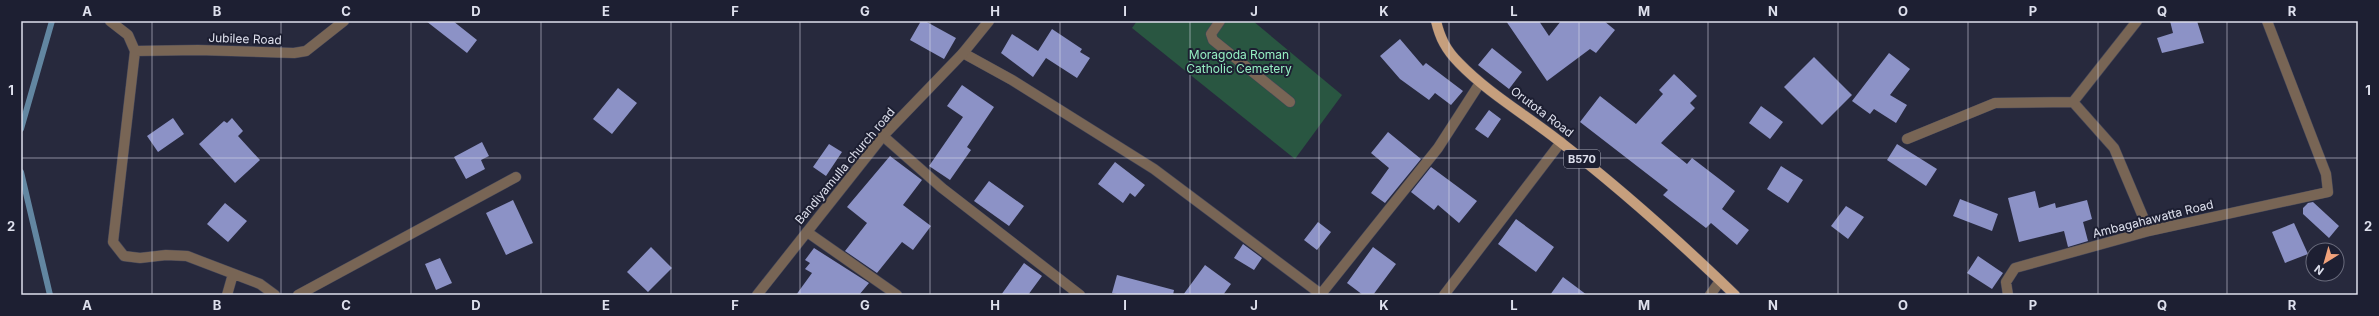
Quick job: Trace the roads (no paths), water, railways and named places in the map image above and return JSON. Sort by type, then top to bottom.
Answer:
[{"type":"main road","name":"Orutota Road","points":[[1436,21],[1441,41],[1458,62],[1480,83],[1561,142],[1683,245],[1735,295]]},
{"type":"street","points":[[110,21],[128,35],[135,51],[113,242],[124,256],[187,256],[260,284],[275,295]]},
{"type":"street","name":"Jubilee Road","points":[[135,51],[198,50],[294,54],[306,51],[344,21]]},
{"type":"street","name":"Bandiyamulla church road","points":[[757,295],[883,136],[963,53],[989,21]]},
{"type":"street","points":[[1220,21],[1211,34],[1213,40],[1290,102]]},
{"type":"street","points":[[2073,102],[2137,21]]},
{"type":"street","name":"Ambagahawatta Road","points":[[2008,295],[2006,282],[2014,268],[2149,231],[2328,192],[2326,174],[2268,21]]},
{"type":"street","points":[[963,53],[1012,80],[1154,169],[1322,295],[1438,148],[1480,83]]},
{"type":"street","points":[[1907,139],[1995,103],[2073,102],[2114,148],[2149,231]]},
{"type":"street","points":[[883,136],[942,188],[1080,295]]},
{"type":"street","points":[[1444,295],[1561,142]]},
{"type":"street","points":[[298,295],[516,178]]},
{"type":"street","points":[[807,232],[897,295]]},
{"type":"street","points":[[227,295],[233,274]]},
{"type":"street","points":[[1710,295],[1720,281]]},
{"type":"waterway","points":[[21,129],[52,21]]},
{"type":"waterway","points":[[21,172],[50,295]]},
{"type":"park label","name":"Moragoda Roman Catholic Cemetery","points":[[1239,62]]}]
